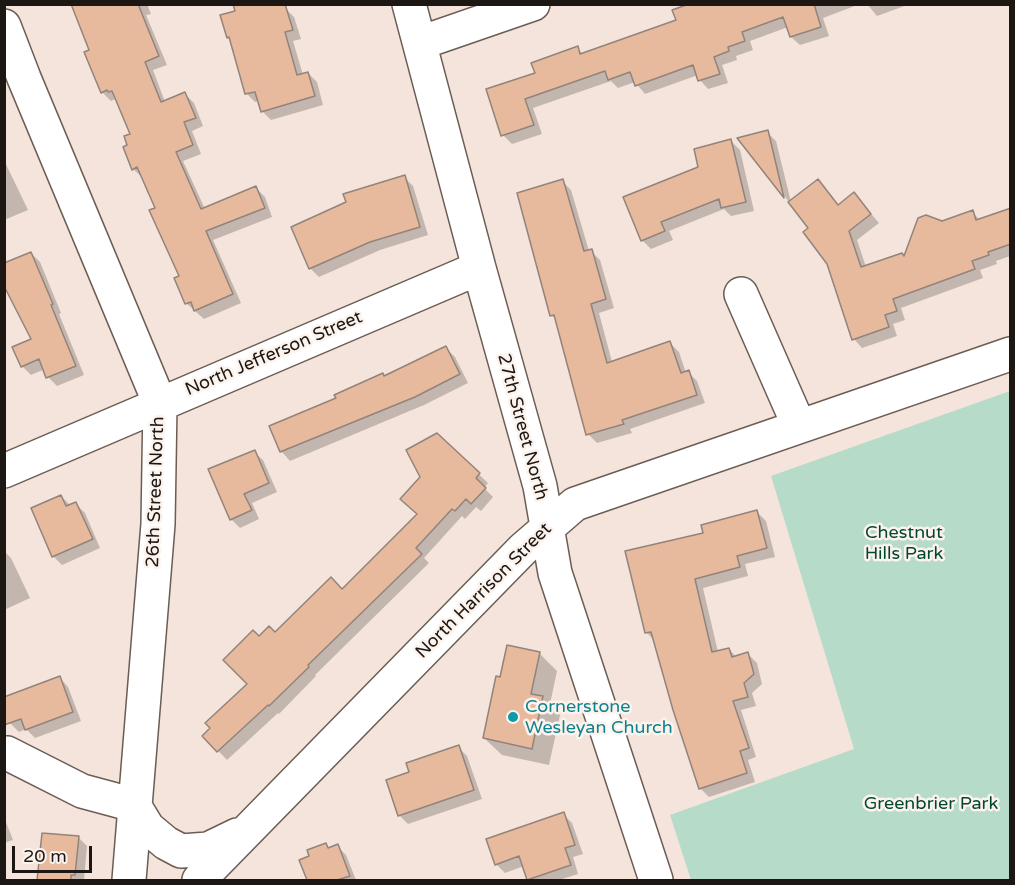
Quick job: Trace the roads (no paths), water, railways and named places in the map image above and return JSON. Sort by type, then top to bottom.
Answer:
[{"type":"street","name":"27th Street North","points":[[409,4],[540,486],[555,573],[656,880]]},
{"type":"street","points":[[420,43],[533,4]]},
{"type":"street","name":"26th Street North","points":[[4,26],[14,82],[160,404],[158,524],[129,880]]},
{"type":"street","name":"North Jefferson Street","points":[[4,471],[479,268]]},
{"type":"street","points":[[741,294],[799,426]]},
{"type":"street","name":"North Harrison Street","points":[[199,880],[523,549],[575,504],[1011,354]]},
{"type":"street","points":[[7,753],[82,791],[134,805],[148,828],[166,843],[181,851],[208,849],[250,829]]},
{"type":"place","name":"Cornerstone Wesleyan Church","points":[[513,717]]},
{"type":"park label","name":"Chestnut Hills Park","points":[[904,543]]},
{"type":"park label","name":"Greenbrier Park","points":[[931,804]]}]
